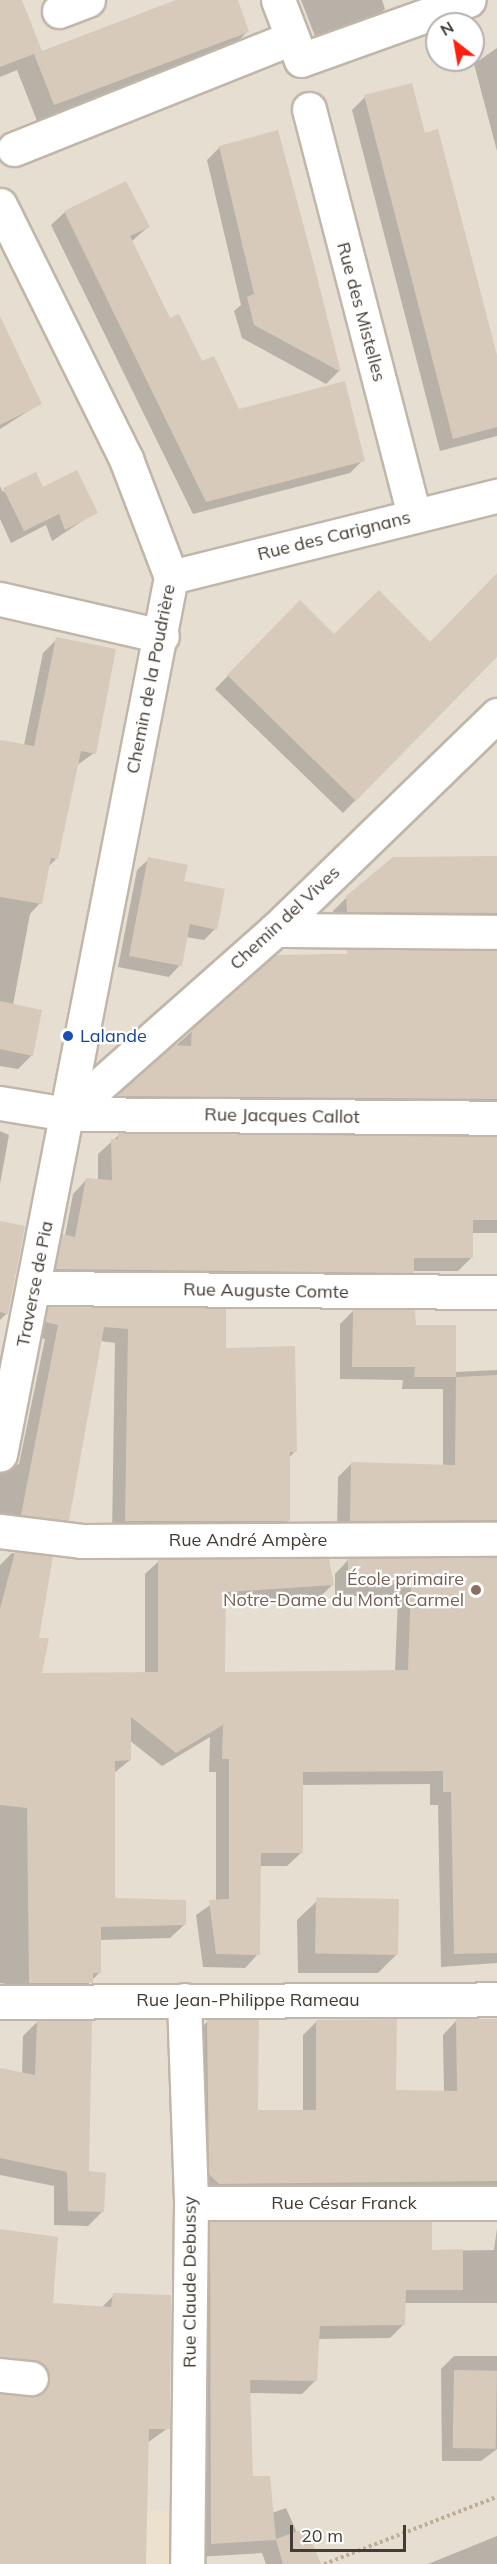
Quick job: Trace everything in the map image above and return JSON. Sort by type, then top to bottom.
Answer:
[{"type":"street","points":[[278,0],[301,60],[469,0]]},
{"type":"street","points":[[14,149],[292,38]]},
{"type":"street","name":"Rue des Mistelles","points":[[309,109],[414,515]]},
{"type":"street","name":"Chemin de la Poudrière","points":[[0,205],[126,459],[171,577],[162,636],[68,1114]]},
{"type":"street","name":"Rue des Carignans","points":[[171,577],[497,496]]},
{"type":"street","points":[[0,599],[162,636]]},
{"type":"street","name":"Chemin del Vives","points":[[68,1114],[275,930],[493,723]]},
{"type":"street","points":[[275,930],[497,932]]},
{"type":"street","name":"Rue Jacques Callot","points":[[0,1103],[68,1114],[497,1118]]},
{"type":"street","name":"Traverse de Pia","points":[[0,1454],[68,1114]]},
{"type":"street","name":"Rue Auguste Comte","points":[[35,1288],[497,1292]]},
{"type":"street","name":"Rue André Ampère","points":[[0,1531],[81,1541],[497,1539]]},
{"type":"street","name":"Rue Jean-Philippe Rameau","points":[[0,2002],[497,1999]]},
{"type":"street","name":"Rue Claude Debussy","points":[[184,2000],[191,2203],[187,2564]]},
{"type":"street","name":"Rue César Franck","points":[[191,2203],[497,2203]]},
{"type":"path","points":[[324,2564],[497,2497]]},
{"type":"shaded area","points":[[0,0],[497,0],[497,2564],[0,2564]]},
{"type":"shaded area","points":[[83,2509],[175,2511],[174,2564],[21,2564]]},
{"type":"building","points":[[0,0],[22,0],[42,51],[176,0],[238,0],[249,32],[54,105],[34,54],[0,67]]},
{"type":"building","points":[[412,83],[425,133],[438,129],[497,355],[497,427],[453,439],[364,95]]},
{"type":"building","points":[[278,130],[341,372],[254,325],[247,297],[254,294],[219,146]]},
{"type":"building","points":[[126,181],[150,227],[130,236],[170,318],[179,314],[202,361],[214,356],[239,409],[345,381],[365,461],[206,502],[64,211]]},
{"type":"building","points":[[0,316],[42,404],[0,425]]},
{"type":"building","points":[[77,470],[98,513],[65,530],[59,514],[24,531],[3,488],[36,472],[43,487]]},
{"type":"building","points":[[497,573],[497,657],[356,801],[227,675],[300,600],[334,634],[379,590],[430,642]]},
{"type":"building","points":[[56,637],[116,649],[96,754],[81,751],[58,859],[51,858],[42,904],[0,897],[0,740],[34,746]]},
{"type":"building","points":[[497,856],[497,913],[347,912],[346,896],[393,857]]},
{"type":"building","points":[[148,857],[188,865],[184,881],[225,889],[217,930],[190,924],[182,966],[129,956]]},
{"type":"building","points":[[347,949],[497,951],[497,1099],[117,1096],[173,1045],[191,1046],[192,1028],[275,955],[347,954]]},
{"type":"building","points":[[0,1001],[42,1010],[33,1056],[0,1049]]},
{"type":"building","points":[[118,1133],[497,1137],[497,1220],[473,1220],[473,1258],[414,1258],[414,1273],[55,1269],[62,1234],[75,1237],[86,1178],[112,1180],[111,1139],[118,1139]]},
{"type":"building","points":[[0,1221],[25,1226],[8,1314],[0,1312]]},
{"type":"building","points":[[48,1307],[226,1308],[226,1348],[295,1346],[297,1452],[290,1452],[290,1521],[125,1521],[128,1329],[104,1327],[69,1521],[21,1515],[58,1325],[45,1322]]},
{"type":"building","points":[[353,1310],[415,1310],[416,1325],[456,1325],[456,1377],[414,1377],[415,1367],[352,1367]]},
{"type":"building","points":[[497,1375],[497,1520],[350,1521],[351,1462],[455,1465],[456,1377]]},
{"type":"building","points":[[15,1552],[53,1556],[39,1638],[49,1638],[42,1673],[158,1672],[158,1559],[329,1559],[334,1585],[226,1592],[225,1672],[408,1670],[411,1585],[348,1582],[348,1558],[497,1558],[497,1953],[454,1954],[451,1792],[443,1792],[443,1771],[303,1772],[303,1853],[261,1853],[260,1955],[216,1954],[209,1900],[229,1899],[229,1759],[222,1759],[223,1725],[176,1753],[131,1717],[131,1760],[115,1761],[115,1898],[186,1900],[186,1925],[101,1927],[101,1973],[93,1973],[93,1983],[29,1983],[27,1808],[0,1805],[0,1609]]},
{"type":"building","points":[[316,1898],[399,1899],[398,1955],[315,1954]]},
{"type":"building","points":[[207,2019],[259,2019],[258,2110],[316,2110],[316,2020],[397,2019],[396,2090],[457,2091],[456,2019],[497,2019],[497,2181],[219,2184],[209,2174]]},
{"type":"building","points":[[92,2020],[89,2171],[106,2173],[104,2212],[68,2211],[67,2172],[0,2158],[0,2068],[35,2075],[37,2021]]},
{"type":"building","points":[[210,2222],[432,2222],[432,2250],[463,2249],[463,2290],[406,2290],[405,2325],[320,2326],[317,2381],[250,2380],[253,2476],[270,2476],[276,2539],[306,2528],[321,2564],[283,2564],[276,2540],[211,2544]]},
{"type":"building","points":[[0,2229],[58,2237],[53,2303],[111,2307],[113,2293],[171,2295],[170,2429],[149,2429],[146,2564],[0,2564],[0,2394],[38,2395],[50,2379],[41,2362],[0,2357]]},
{"type":"building","points":[[454,2370],[497,2371],[496,2449],[453,2448]]},
{"type":"place","name":"Lalande","points":[[68,1036]]},
{"type":"place","name":"École primaire Notre-Dame du Mont Carmel","points":[[476,1590]]}]
